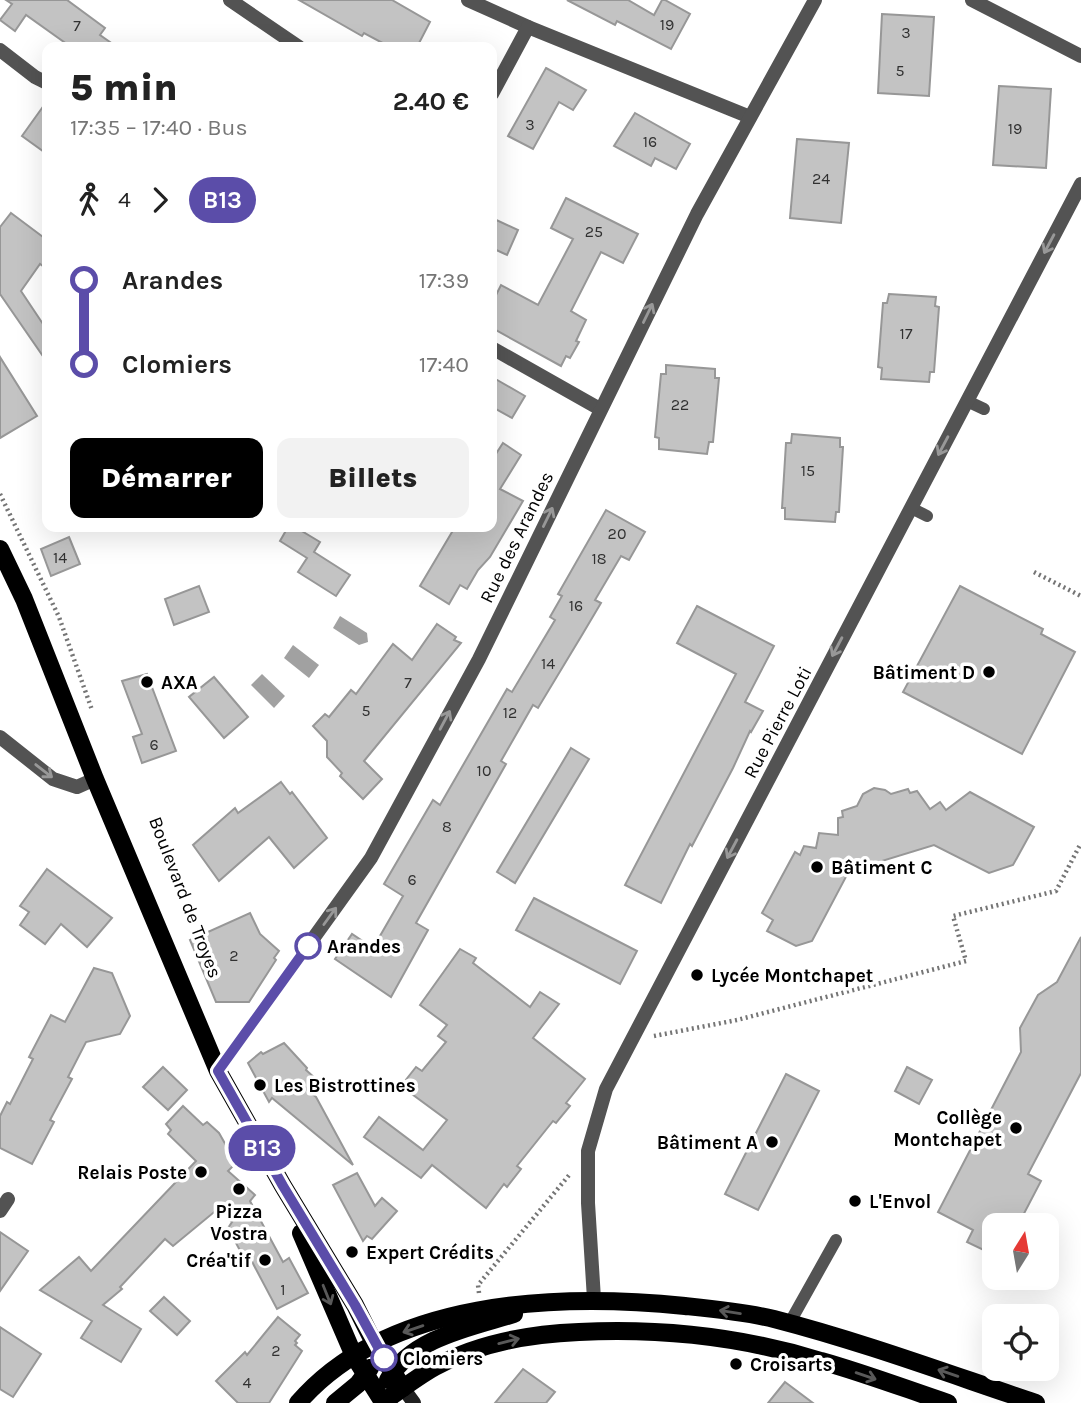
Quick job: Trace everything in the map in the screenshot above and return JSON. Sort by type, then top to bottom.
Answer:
[{"type":"main road","name":"Boulevard de Troyes","points":[[0,549],[24,599],[94,779],[218,1071],[283,1186]]},
{"type":"main road","points":[[283,1186],[408,1396]]},
{"type":"main road","points":[[283,1186],[354,1356],[383,1403]]},
{"type":"main road","points":[[298,1403],[327,1373],[354,1356],[424,1325],[481,1310],[594,1299],[715,1309],[789,1324],[887,1353],[1036,1403]]},
{"type":"main road","points":[[383,1403],[387,1381],[393,1371],[404,1359],[428,1343],[551,1302]]},
{"type":"main road","points":[[383,1403],[408,1396],[435,1367],[509,1340],[544,1334],[643,1332],[706,1336],[765,1346],[821,1360],[948,1403]]},
{"type":"main road","points":[[335,1403],[366,1376],[375,1360],[376,1345]]},
{"type":"street","points":[[229,0],[292,42]]},
{"type":"street","points":[[468,0],[750,117]]},
{"type":"street","name":"Rue des Arandes","points":[[218,1071],[371,858],[479,659],[696,214],[815,0]]},
{"type":"street","points":[[972,0],[1081,56]]},
{"type":"street","points":[[497,85],[528,27]]},
{"type":"street","points":[[0,50],[42,80]]},
{"type":"street","name":"Rue Pierre Loti","points":[[594,1299],[588,1203],[588,1151],[606,1089],[1081,184]]},
{"type":"street","points":[[497,351],[600,409]]},
{"type":"street","points":[[0,737],[53,779],[77,787],[94,779]]},
{"type":"lane","points":[[967,401],[984,409]]},
{"type":"lane","points":[[911,508],[928,516]]},
{"type":"lane","points":[[789,1324],[836,1240]]},
{"type":"path","points":[[0,494],[59,617],[96,719]]},
{"type":"path","points":[[1034,572],[1081,596]]},
{"type":"path","points":[[631,1041],[737,1020],[966,961],[953,916],[1056,891],[1081,843]]},
{"type":"path","points":[[481,1310],[478,1285],[588,1151]]},
{"type":"shaded area","points":[[340,616],[367,633],[368,642],[359,645],[333,628]]},
{"type":"shaded area","points":[[293,645],[319,665],[309,678],[284,658]]},
{"type":"shaded area","points":[[262,674],[285,696],[274,708],[251,685]]},
{"type":"building","points":[[6,0],[67,0],[105,28],[100,35],[110,42],[64,42],[26,15],[15,31],[0,20],[12,4]]},
{"type":"building","points":[[299,0],[392,0],[430,22],[420,42],[381,42],[364,33],[362,36]]},
{"type":"building","points":[[567,0],[628,0],[654,15],[662,0],[665,0],[690,14],[671,49],[617,21],[615,25]]},
{"type":"building","points":[[882,14],[934,17],[929,96],[878,93]]},
{"type":"building","points":[[546,68],[586,90],[573,110],[559,102],[533,149],[508,136]]},
{"type":"building","points":[[999,86],[1051,89],[1046,168],[993,165]]},
{"type":"building","points":[[42,108],[42,150],[22,136]]},
{"type":"building","points":[[635,113],[690,144],[676,169],[655,158],[651,166],[614,146]]},
{"type":"building","points":[[797,139],[849,143],[841,223],[790,218]]},
{"type":"building","points":[[566,198],[638,234],[623,263],[601,252],[571,311],[586,320],[576,341],[579,342],[570,358],[566,356],[561,366],[497,331],[497,293],[501,285],[538,305],[573,239],[551,228]]},
{"type":"building","points":[[11,213],[42,236],[42,265],[40,264],[21,291],[42,322],[42,355],[0,294],[0,227]]},
{"type":"building","points":[[497,220],[518,230],[507,255],[497,250]]},
{"type":"building","points":[[889,294],[936,297],[935,306],[939,307],[934,372],[930,372],[929,382],[881,379],[882,368],[878,367],[883,303],[887,303]]},
{"type":"building","points":[[0,357],[37,416],[0,438]]},
{"type":"building","points":[[666,365],[715,369],[715,378],[719,378],[713,442],[709,442],[707,454],[659,449],[659,438],[655,437],[661,374],[666,374]]},
{"type":"building","points":[[497,380],[525,396],[512,418],[497,410]]},
{"type":"building","points":[[792,434],[840,438],[840,447],[843,447],[839,512],[836,512],[835,522],[785,519],[785,508],[782,508],[786,443],[791,443]]},
{"type":"building","points":[[503,443],[521,455],[500,489],[523,501],[490,557],[478,570],[467,589],[460,585],[449,604],[420,586],[452,532],[497,532],[497,452]]},
{"type":"building","points":[[606,510],[645,532],[629,560],[621,556],[595,600],[601,603],[538,708],[533,705],[501,761],[506,764],[416,923],[428,930],[391,997],[335,959],[352,934],[373,948],[403,896],[384,884],[433,800],[440,805],[507,689],[512,692],[555,620],[550,617],[562,596],[558,594]]},
{"type":"building","points":[[285,532],[303,532],[320,542],[314,552],[350,575],[336,596],[298,572],[307,558],[280,541]]},
{"type":"building","points":[[69,537],[80,564],[51,576],[41,549]]},
{"type":"building","points":[[199,586],[209,612],[174,625],[165,599]]},
{"type":"building","name":"Bâtiment D","points":[[960,586],[1043,629],[1041,634],[1075,652],[1022,754],[903,692]]},
{"type":"building","points":[[697,606],[774,646],[745,702],[763,711],[661,903],[625,885],[736,674],[677,643]]},
{"type":"building","points":[[437,624],[461,643],[364,761],[382,779],[363,799],[340,776],[342,773],[327,757],[327,741],[313,726],[325,714],[329,717],[351,690],[356,694],[393,644],[412,660]]},
{"type":"building","points":[[147,674],[176,751],[142,763],[133,737],[142,734],[122,681]]},
{"type":"building","points":[[214,677],[248,717],[224,738],[189,697]]},
{"type":"building","points":[[571,748],[589,759],[515,883],[497,872]]},
{"type":"building","points":[[281,782],[290,794],[292,792],[327,838],[294,868],[269,837],[219,881],[193,845],[235,808],[238,813]]},
{"type":"building","name":"Bâtiment C","points":[[874,788],[891,794],[908,789],[910,793],[917,791],[930,809],[940,802],[946,810],[970,792],[1034,827],[1013,865],[989,873],[934,845],[849,871],[812,941],[796,946],[767,931],[773,920],[762,913],[795,852],[800,855],[804,846],[816,848],[819,833],[838,835],[838,818],[843,817],[842,811],[857,806],[863,794]]},
{"type":"building","points":[[47,869],[112,918],[87,947],[61,924],[45,944],[20,925],[29,912],[20,906]]},
{"type":"building","points":[[534,898],[637,951],[620,984],[516,930]]},
{"type":"building","points":[[250,913],[260,934],[279,951],[274,958],[276,960],[249,1002],[216,1002],[190,940]]},
{"type":"building","points":[[1081,937],[1081,1073],[1028,1174],[1041,1181],[1024,1213],[982,1213],[982,1249],[967,1242],[973,1230],[938,1212],[1021,1052],[1020,1028],[1038,995],[1057,982]]},
{"type":"building","points":[[460,949],[476,958],[473,963],[530,1007],[540,992],[559,1004],[533,1038],[585,1079],[566,1103],[570,1106],[556,1123],[553,1121],[517,1166],[521,1169],[507,1187],[504,1184],[486,1208],[432,1165],[421,1178],[364,1137],[379,1117],[423,1150],[447,1120],[401,1086],[416,1067],[422,1071],[446,1042],[438,1036],[447,1025],[420,1005]]},
{"type":"building","points":[[94,968],[112,973],[130,1016],[120,1034],[86,1042],[68,1077],[72,1079],[50,1120],[54,1122],[32,1164],[0,1148],[0,1116],[7,1102],[10,1104],[33,1059],[29,1057],[51,1015],[65,1022]]},
{"type":"building","points":[[284,1043],[315,1078],[306,1089],[316,1097],[353,1165],[272,1098],[269,1102],[248,1063],[261,1052],[263,1054]]},
{"type":"building","points":[[163,1067],[187,1090],[168,1110],[143,1087]]},
{"type":"building","points":[[907,1067],[932,1080],[919,1104],[895,1091]]},
{"type":"building","name":"Bâtiment A","points":[[786,1074],[819,1091],[758,1210],[725,1194]]},
{"type":"building","points":[[183,1106],[203,1125],[207,1122],[219,1133],[236,1163],[228,1171],[255,1195],[250,1201],[283,1262],[289,1258],[308,1293],[277,1309],[249,1256],[244,1258],[228,1228],[232,1222],[219,1208],[173,1246],[165,1239],[120,1287],[122,1289],[103,1305],[141,1329],[121,1362],[81,1338],[92,1321],[40,1290],[79,1257],[91,1271],[196,1161],[168,1134],[171,1130],[166,1124]]},
{"type":"building","points":[[357,1173],[375,1206],[382,1198],[397,1211],[372,1239],[367,1236],[363,1241],[333,1185]]},
{"type":"building","points":[[0,1232],[28,1251],[0,1291]]},
{"type":"building","points":[[164,1297],[190,1321],[177,1335],[150,1311]]},
{"type":"building","points":[[278,1317],[300,1335],[295,1345],[302,1351],[269,1403],[238,1403],[216,1381],[245,1352],[247,1355]]},
{"type":"building","points":[[0,1327],[41,1354],[13,1397],[0,1389]]},
{"type":"building","points":[[523,1369],[555,1392],[546,1403],[495,1403]]},
{"type":"building","points":[[785,1382],[813,1403],[768,1403]]},
{"type":"bus line","name":"B13","points":[[308,946],[218,1071],[384,1358]]},
{"type":"place","name":"Bâtiment D","points":[[989,672]]},
{"type":"place","name":"AXA","points":[[147,682]]},
{"type":"place","name":"Bâtiment C","points":[[817,867]]},
{"type":"place","name":"Arandes","points":[[308,946]]},
{"type":"place","name":"Lycée Montchapet","points":[[697,975]]},
{"type":"place","name":"Les Bistrottines","points":[[260,1085]]},
{"type":"place","name":"Collège Montchapet","points":[[1016,1128]]},
{"type":"place","name":"Bâtiment A","points":[[772,1142]]},
{"type":"place","name":"Relais Poste","points":[[201,1172]]},
{"type":"place","name":"Pizza Vostra","points":[[239,1189]]},
{"type":"place","name":"L'Envol","points":[[855,1201]]},
{"type":"place","name":"Expert Crédits","points":[[352,1252]]},
{"type":"place","name":"Créa'tif","points":[[265,1260]]},
{"type":"place","name":"Clomiers","points":[[384,1358]]},
{"type":"place","name":"Croisarts","points":[[736,1364]]}]
